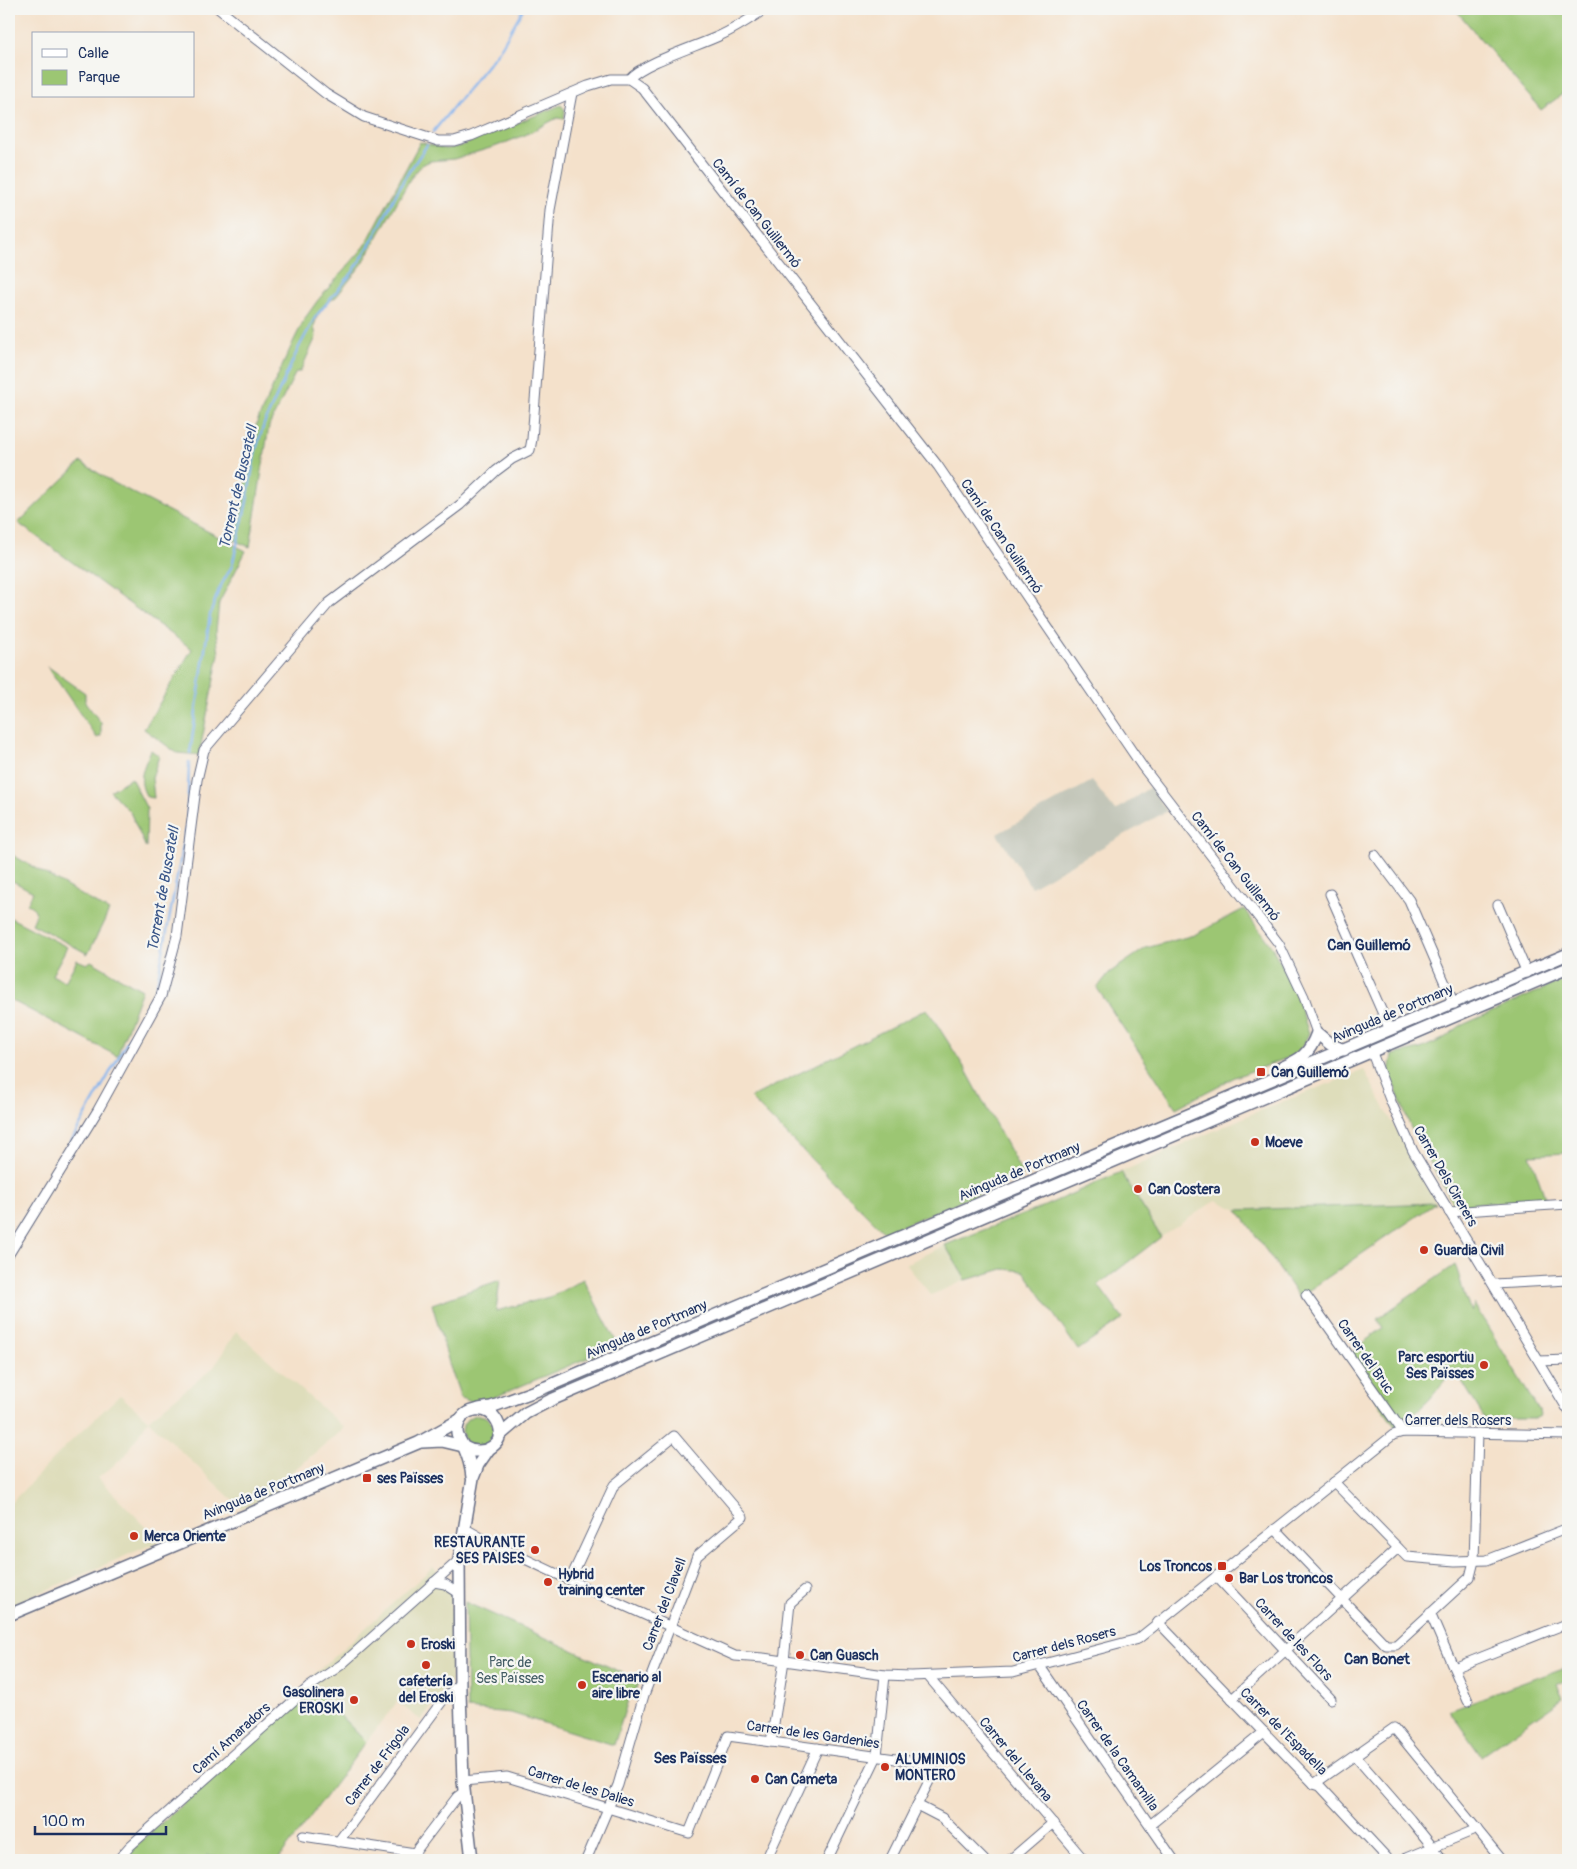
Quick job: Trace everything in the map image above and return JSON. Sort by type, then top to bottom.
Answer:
[{"type":"main road","name":"Avinguda de Portmany","points":[[479,1409],[491,1407],[546,1387],[1454,1004],[1568,954]]},
{"type":"main road","name":"Avinguda de Portmany","points":[[499,1436],[526,1413],[551,1400],[1372,1053],[1568,968]]},
{"type":"main road","points":[[1178,1120],[1204,1101],[1304,1057],[1310,1050],[1317,1033],[1330,1044],[1344,1050]]},
{"type":"main road","points":[[472,1860],[463,1786],[459,1684],[460,1560],[473,1478],[478,1465],[499,1436],[496,1419],[488,1412],[479,1409],[466,1413],[460,1419],[457,1430],[457,1436],[463,1446],[473,1478]]},
{"type":"main road","name":"Avinguda de Portmany","points":[[9,1614],[418,1443],[460,1419]]},
{"type":"main road","name":"Avinguda de Portmany","points":[[418,1443],[442,1441],[463,1446]]},
{"type":"main road","points":[[463,1446],[476,1452],[489,1449]]},
{"type":"street","points":[[219,9],[326,94],[357,113],[438,141],[454,141],[471,136],[572,93],[611,79],[629,79],[640,70],[741,25],[765,9]]},
{"type":"street","name":"Camí de Can Guillermó","points":[[629,79],[642,88],[938,466],[1142,766],[1279,944],[1304,997],[1317,1033]]},
{"type":"street","points":[[9,1254],[98,1110],[161,996],[177,936],[197,780],[204,750],[329,603],[460,505],[496,470],[530,450],[550,210],[572,93]]},
{"type":"street","points":[[1375,855],[1409,900],[1454,1004]]},
{"type":"street","points":[[1330,894],[1390,1030]]},
{"type":"street","points":[[1498,905],[1527,973]]},
{"type":"street","name":"Carrer Dels Cirerers","points":[[1372,1053],[1413,1151],[1568,1410]]},
{"type":"street","points":[[1449,1212],[1568,1204]]},
{"type":"street","points":[[1494,1284],[1568,1280]]},
{"type":"street","name":"Carrer del Bruc","points":[[1306,1295],[1403,1432]]},
{"type":"street","points":[[1539,1361],[1568,1360]]},
{"type":"street","name":"Carrer dels Rosers","points":[[464,1528],[487,1541],[669,1627],[735,1656],[885,1675],[928,1676],[1013,1672],[1138,1639],[1393,1434],[1403,1432],[1568,1435]]},
{"type":"street","points":[[1275,1529],[1386,1646],[1396,1645],[1470,1577],[1474,1561],[1478,1433]]},
{"type":"street","name":"Carrer del Clavell","points":[[570,1580],[614,1485],[674,1436],[743,1517],[697,1556],[644,1695],[618,1785],[586,1860]]},
{"type":"street","points":[[1334,1482],[1407,1557],[1429,1560],[1487,1560],[1568,1528]]},
{"type":"street","points":[[1232,1699],[1398,1548]]},
{"type":"street","name":"Camí Amaradors","points":[[118,1860],[130,1846],[309,1687],[341,1665],[460,1560]]},
{"type":"street","name":"Carrer de les Flors","points":[[1216,1576],[1331,1698]]},
{"type":"street","points":[[434,1582],[445,1584],[459,1593]]},
{"type":"street","points":[[771,1742],[784,1661],[790,1603],[806,1590]]},
{"type":"street","points":[[1430,1613],[1468,1701]]},
{"type":"street","name":"Carrer de l'Espadella","points":[[1158,1622],[1314,1784],[1320,1786],[1389,1860]]},
{"type":"street","points":[[1454,1668],[1568,1623]]},
{"type":"street","name":"Carrer de la Camamilla","points":[[1040,1665],[1174,1860]]},
{"type":"street","points":[[827,1860],[877,1756],[885,1675]]},
{"type":"street","name":"Carrer del Llevana","points":[[928,1676],[1084,1860]]},
{"type":"street","name":"Carrer de Frigola","points":[[338,1842],[443,1700],[459,1684]]},
{"type":"street","points":[[1314,1784],[1394,1728],[1502,1860]]},
{"type":"street","points":[[1150,1825],[1264,1732]]},
{"type":"street","name":"Carrer de les Gardenies","points":[[689,1833],[728,1736],[932,1764],[934,1771],[917,1805]]},
{"type":"street","points":[[766,1860],[818,1748]]},
{"type":"street","points":[[1355,1756],[1443,1860]]},
{"type":"street","name":"Carrer de les Dalies","points":[[463,1786],[507,1777],[689,1833]]},
{"type":"street","points":[[409,1860],[457,1797],[463,1786]]},
{"type":"street","points":[[890,1860],[917,1805],[942,1818],[984,1860]]},
{"type":"street","points":[[1010,1860],[1052,1823]]},
{"type":"street","points":[[1402,1860],[1477,1829]]},
{"type":"street","points":[[303,1836],[415,1852]]},
{"type":"shaded area","points":[[1092,781],[1115,811],[1150,787],[1167,811],[1031,887],[997,834]]},
{"type":"shaded area","points":[[1364,1070],[1436,1203],[1238,1210],[1216,1200],[1161,1237],[1121,1172],[1254,1113]]},
{"type":"shaded area","points":[[945,1245],[966,1280],[931,1295],[906,1264]]},
{"type":"shaded area","points":[[236,1331],[344,1428],[274,1487],[279,1494],[241,1508],[148,1420],[214,1367]]},
{"type":"shaded area","points":[[120,1395],[148,1420],[125,1456],[98,1478],[160,1541],[9,1606],[9,1559],[13,1556],[9,1543],[9,1505],[66,1446]]},
{"type":"shaded area","points":[[433,1567],[451,1584],[451,1680],[421,1720],[397,1702],[366,1742],[307,1681]]},
{"type":"green space","points":[[1455,9],[1568,9],[1568,90],[1541,110]]},
{"type":"green space","points":[[561,105],[565,110],[564,119],[557,118],[525,135],[497,146],[454,159],[430,161],[422,165],[410,179],[363,263],[336,297],[326,304],[317,317],[314,326],[316,337],[300,372],[296,372],[269,426],[250,547],[233,540],[242,508],[249,456],[257,422],[294,340],[305,318],[318,300],[365,246],[420,142],[446,149],[461,146]]},
{"type":"green space","points":[[81,462],[114,483],[246,551],[219,603],[216,631],[219,654],[199,755],[177,753],[144,729],[192,649],[18,523]]},
{"type":"green space","points":[[47,666],[85,693],[85,702],[101,723],[101,736],[97,738]]},
{"type":"green space","points":[[151,750],[159,756],[152,778],[154,798],[147,797],[142,785],[142,773]]},
{"type":"green space","points":[[131,778],[147,809],[146,848],[130,812],[110,791]]},
{"type":"green space","points":[[9,853],[109,911],[88,954],[32,924],[36,912],[27,904],[33,892],[9,879]]},
{"type":"green space","points":[[1244,909],[1273,949],[1294,989],[1309,1033],[1303,1046],[1293,1056],[1235,1077],[1176,1108],[1097,988],[1109,973],[1146,948],[1194,935]]},
{"type":"green space","points":[[9,917],[67,947],[52,975],[65,982],[77,960],[87,964],[91,961],[142,990],[117,1056],[9,999]]},
{"type":"green space","points":[[1568,978],[1568,1153],[1530,1155],[1546,1200],[1454,1205],[1411,1128],[1389,1072],[1392,1055],[1420,1049],[1443,1039],[1460,1026]]},
{"type":"green space","points":[[927,1009],[966,1070],[1023,1175],[885,1233],[750,1098]]},
{"type":"green space","points":[[1121,1172],[1161,1237],[1098,1285],[1123,1319],[1078,1350],[1024,1271],[1003,1269],[966,1280],[945,1245],[1040,1208]]},
{"type":"green space","points":[[1436,1203],[1302,1295],[1300,1299],[1238,1210]]},
{"type":"green space","points":[[1455,1265],[1469,1306],[1472,1311],[1474,1304],[1539,1411],[1540,1416],[1534,1419],[1485,1419],[1455,1370],[1429,1400],[1396,1428],[1348,1359],[1357,1347],[1383,1328],[1377,1319]]},
{"type":"green space","points":[[583,1279],[618,1345],[483,1402],[472,1402],[461,1398],[432,1304],[500,1280],[496,1311],[553,1296]]},
{"type":"green space","points":[[478,1415],[489,1420],[494,1431],[489,1442],[478,1447],[467,1442],[462,1431],[467,1420]]},
{"type":"green space","name":"Parc de Ses Païsses","points":[[465,1602],[640,1681],[634,1695],[629,1697],[614,1745],[511,1713],[467,1709]]},
{"type":"green space","points":[[1563,1668],[1568,1678],[1557,1685],[1563,1698],[1481,1756],[1449,1710]]},
{"type":"green space","points":[[314,1689],[366,1742],[278,1860],[238,1860],[208,1855],[204,1860],[122,1860],[228,1763]]},
{"type":"waterway","name":"Torrent de Buscatell","points":[[433,132],[499,51],[523,9]]},
{"type":"waterway","name":"Torrent de Buscatell","points":[[190,753],[210,615],[219,589],[232,566],[247,501],[255,453],[264,424],[299,347],[316,316],[353,272],[372,241],[404,179],[427,145]]},
{"type":"waterway","name":"Torrent de Buscatell","points":[[156,989],[187,824],[189,762]]},
{"type":"waterway","name":"Torrent de Buscatell","points":[[65,1152],[153,996]]},
{"type":"waterway","name":"Torrent de Buscatell","points":[[9,1245],[60,1159]]},
{"type":"place","name":"Can Guillemó","points":[[1261,1072]]},
{"type":"place","name":"Moeve","points":[[1255,1142]]},
{"type":"place","name":"Can Costera","points":[[1138,1189]]},
{"type":"place","name":"Guardia Civil","points":[[1424,1250]]},
{"type":"place","name":"Parc esportiu Ses Païsses","points":[[1484,1365]]},
{"type":"place","name":"ses Païsses","points":[[367,1478]]},
{"type":"place","name":"Merca Oriente","points":[[134,1536]]},
{"type":"place","name":"RESTAURANTE SES PAISES","points":[[535,1550]]},
{"type":"place","name":"Los Troncos","points":[[1222,1566]]},
{"type":"place","name":"Bar Los troncos","points":[[1229,1578]]},
{"type":"place","name":"Hybrid training center","points":[[548,1582]]},
{"type":"place","name":"Eroski","points":[[411,1644]]},
{"type":"place","name":"Can Guasch","points":[[800,1655]]},
{"type":"place","name":"cafetería del Eroski","points":[[426,1665]]},
{"type":"place","name":"Escenario al aire libre","points":[[582,1685]]},
{"type":"place","name":"Gasolinera EROSKI","points":[[354,1700]]},
{"type":"place","name":"ALUMINIOS MONTERO","points":[[885,1767]]},
{"type":"place","name":"Can Cameta","points":[[755,1779]]},
{"type":"district","name":"Can Guillemó","points":[[1369,945]]},
{"type":"district","name":"Can Bonet","points":[[1377,1659]]},
{"type":"district","name":"Ses Païsses","points":[[690,1758]]}]
